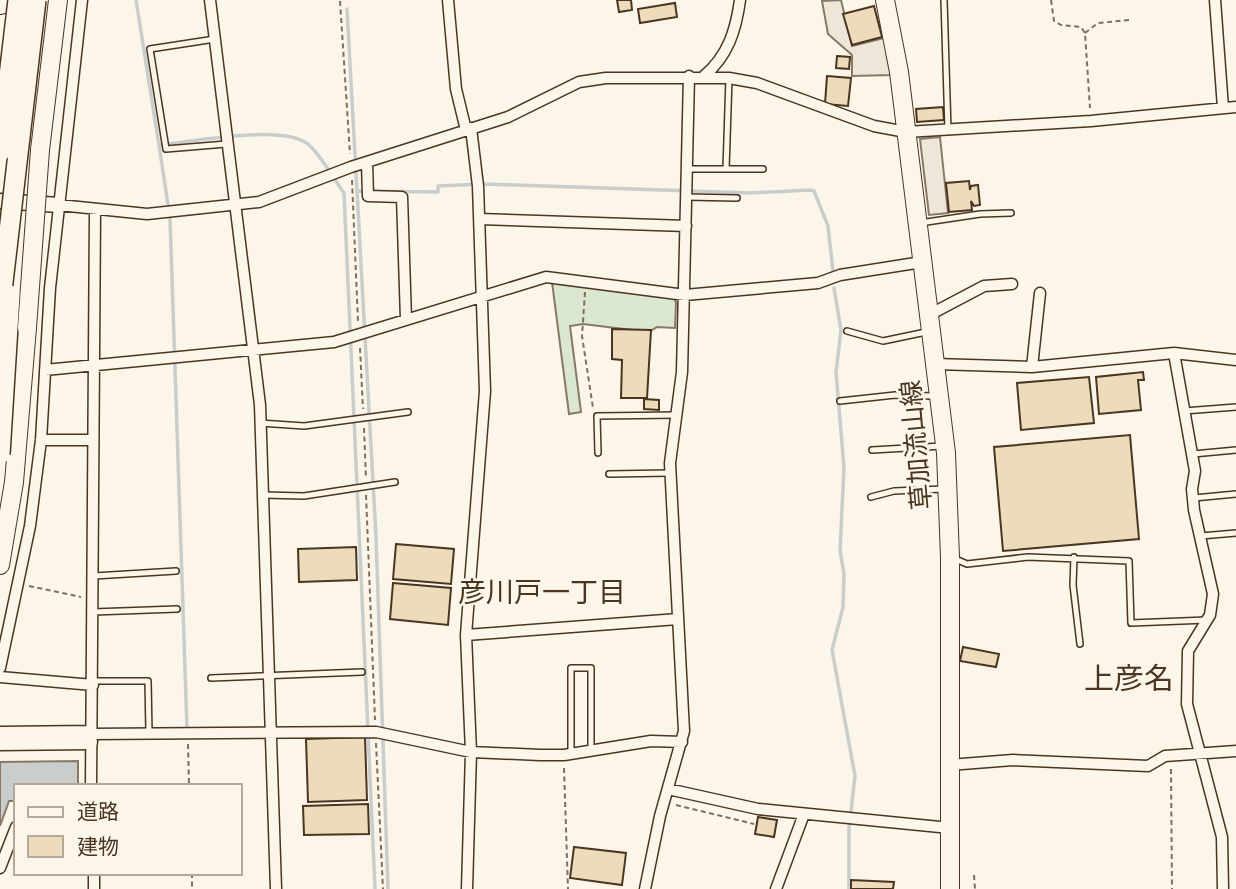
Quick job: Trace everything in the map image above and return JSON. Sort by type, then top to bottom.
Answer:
[{"type":"highway","points":[[0,152],[19,0]]},
{"type":"highway","points":[[0,309],[36,0]]},
{"type":"highway","points":[[0,454],[15,178]]},
{"type":"main road","points":[[0,5],[19,0]]},
{"type":"main road","points":[[0,565],[14,482],[32,231],[58,0]]},
{"type":"main road","name":"草加流山線","points":[[885,0],[894,37],[945,446],[950,557],[950,889]]},
{"type":"street","points":[[0,668],[30,526],[41,440],[59,205],[82,0]]},
{"type":"street","points":[[210,0],[260,423],[276,889]]},
{"type":"street","points":[[448,0],[456,89],[468,129],[479,219],[479,297],[485,391],[466,635],[471,752],[467,889]]},
{"type":"street","points":[[705,76],[722,58],[734,33],[740,0]]},
{"type":"street","points":[[1215,0],[1223,108]]},
{"type":"street","points":[[645,889],[664,802],[682,742],[684,704],[670,473],[678,415],[685,295],[689,76]]},
{"type":"street","points":[[0,201],[147,214],[259,202],[351,167],[522,112],[579,82],[606,78],[705,76],[757,83],[874,126],[906,132],[1091,121],[1236,107]]},
{"type":"street","points":[[367,162],[368,196],[402,197],[406,319]]},
{"type":"street","points":[[91,784],[95,211]]},
{"type":"street","points":[[479,219],[686,226]]},
{"type":"street","points":[[45,370],[334,342],[546,277],[685,295],[818,284],[840,275],[922,262]]},
{"type":"street","points":[[930,323],[984,286],[1012,284]]},
{"type":"street","points":[[1032,367],[1040,293]]},
{"type":"street","points":[[1174,353],[1193,454],[1193,498],[1213,594],[1208,620],[1188,651],[1187,704],[1222,838],[1223,889]]},
{"type":"street","points":[[935,364],[1032,367],[1174,353],[1236,360]]},
{"type":"street","points":[[41,440],[93,440]]},
{"type":"street","points":[[466,635],[678,619]]},
{"type":"street","points":[[0,677],[93,683]]},
{"type":"street","points":[[0,743],[149,733],[269,730],[376,732],[471,752],[567,754],[651,741],[682,742]]},
{"type":"street","points":[[0,732],[90,736]]},
{"type":"street","points":[[949,765],[1013,760],[1148,766],[1165,756],[1236,751]]},
{"type":"street","points":[[668,789],[758,809],[950,828]]},
{"type":"street","points":[[776,889],[804,814]]},
{"type":"street","points":[[0,868],[14,832]]},
{"type":"lane","points":[[944,0],[948,130]]},
{"type":"lane","points":[[215,40],[150,49],[166,149],[226,144]]},
{"type":"lane","points":[[726,169],[729,78]]},
{"type":"lane","points":[[687,169],[764,169]]},
{"type":"lane","points":[[686,197],[737,198]]},
{"type":"lane","points":[[918,224],[981,214],[1011,213]]},
{"type":"lane","points":[[848,331],[883,341],[930,323]]},
{"type":"lane","points":[[840,401],[895,395],[904,398],[939,396]]},
{"type":"lane","points":[[1184,411],[1236,407]]},
{"type":"lane","points":[[260,423],[304,426],[408,412]]},
{"type":"lane","points":[[598,453],[597,416],[678,415]]},
{"type":"lane","points":[[872,450],[945,446]]},
{"type":"lane","points":[[1193,454],[1236,450]]},
{"type":"lane","points":[[609,474],[670,473]]},
{"type":"lane","points":[[261,495],[304,496],[395,482]]},
{"type":"lane","points":[[871,497],[894,491],[948,489]]},
{"type":"lane","points":[[1193,498],[1236,494]]},
{"type":"lane","points":[[1201,536],[1236,533]]},
{"type":"lane","points":[[950,557],[967,564],[1028,557],[1129,561],[1131,623],[1208,620]]},
{"type":"lane","points":[[1074,557],[1073,585],[1080,644]]},
{"type":"lane","points":[[93,576],[176,571]]},
{"type":"lane","points":[[93,611],[177,608]]},
{"type":"lane","points":[[567,754],[571,668],[591,668],[591,751]]},
{"type":"lane","points":[[211,678],[362,672]]},
{"type":"lane","points":[[93,683],[148,681],[149,733]]},
{"type":"path","points":[[1051,0],[1054,21],[1081,27],[1085,33],[1091,121]]},
{"type":"path","points":[[340,1],[351,167],[383,889]]},
{"type":"path","points":[[1085,33],[1098,23],[1129,20]]},
{"type":"path","points":[[585,281],[582,335],[597,416]]},
{"type":"path","points":[[29,586],[77,594],[84,601],[86,610],[93,611]]},
{"type":"path","points":[[188,732],[189,784]]},
{"type":"path","points":[[567,754],[568,889]]},
{"type":"path","points":[[1171,764],[1172,889]]},
{"type":"path","points":[[664,802],[754,824]]},
{"type":"path","points":[[974,875],[975,889]]},
{"type":"green space","points":[[552,282],[673,298],[676,302],[675,328],[657,327],[649,332],[583,324],[570,326],[581,412],[569,414]]},
{"type":"shaded area","points":[[841,0],[852,46],[884,38],[891,75],[852,76],[852,55],[828,34],[822,1]]},
{"type":"shaded area","points":[[940,137],[948,213],[929,215],[920,139]]},
{"type":"shaded area","points":[[78,761],[78,784],[14,784],[14,801],[9,801],[0,826],[0,762]]},
{"type":"building","points":[[617,0],[631,0],[632,10],[619,12]]},
{"type":"building","points":[[675,3],[677,17],[640,23],[638,9]]},
{"type":"building","points":[[874,6],[882,37],[852,45],[843,14]]},
{"type":"building","points":[[837,56],[850,57],[849,69],[836,68]]},
{"type":"building","points":[[827,76],[851,78],[848,106],[825,104]]},
{"type":"building","points":[[943,107],[944,120],[917,122],[916,109]]},
{"type":"building","points":[[969,181],[970,190],[971,186],[978,185],[980,205],[974,206],[971,201],[972,210],[949,212],[946,183]]},
{"type":"building","points":[[612,329],[651,330],[647,398],[621,398],[622,360],[612,359]]},
{"type":"building","points":[[1143,372],[1144,380],[1138,380],[1141,410],[1099,414],[1096,377]]},
{"type":"building","points":[[1089,377],[1094,423],[1021,430],[1017,383]]},
{"type":"building","points":[[644,399],[659,400],[659,410],[644,409]]},
{"type":"building","points":[[1130,435],[1139,539],[1003,551],[994,447]]},
{"type":"building","points":[[396,544],[454,549],[451,584],[393,579]]},
{"type":"building","points":[[356,547],[357,580],[299,582],[298,549]]},
{"type":"building","points":[[393,583],[451,588],[448,625],[390,619]]},
{"type":"building","points":[[963,647],[999,654],[996,667],[960,661]]},
{"type":"building","points":[[365,737],[367,800],[308,802],[306,739]]},
{"type":"building","points":[[368,804],[369,834],[304,835],[303,806]]},
{"type":"building","points":[[758,817],[777,820],[774,837],[755,834]]},
{"type":"building","points":[[574,847],[626,853],[622,885],[570,878]]},
{"type":"building","points":[[851,880],[894,882],[893,889],[851,889]]},
{"type":"waterway","points":[[136,0],[159,145],[259,135],[280,135],[297,139],[314,150],[344,193],[375,889]]},
{"type":"waterway","points":[[347,9],[376,537],[388,889]]},
{"type":"waterway","points":[[159,145],[170,218],[187,729]]},
{"type":"waterway","points":[[358,191],[438,192],[438,186],[483,184],[750,193],[810,190],[814,191],[828,226],[833,272]]},
{"type":"waterway","points":[[834,288],[841,330],[836,372],[844,468],[840,550],[844,574],[843,607],[832,650],[855,776],[849,828],[849,889]]},
{"type":"district","name":"彦川戸一丁目","points":[[542,592]]},
{"type":"district","name":"上彦名","points":[[1129,679]]}]
